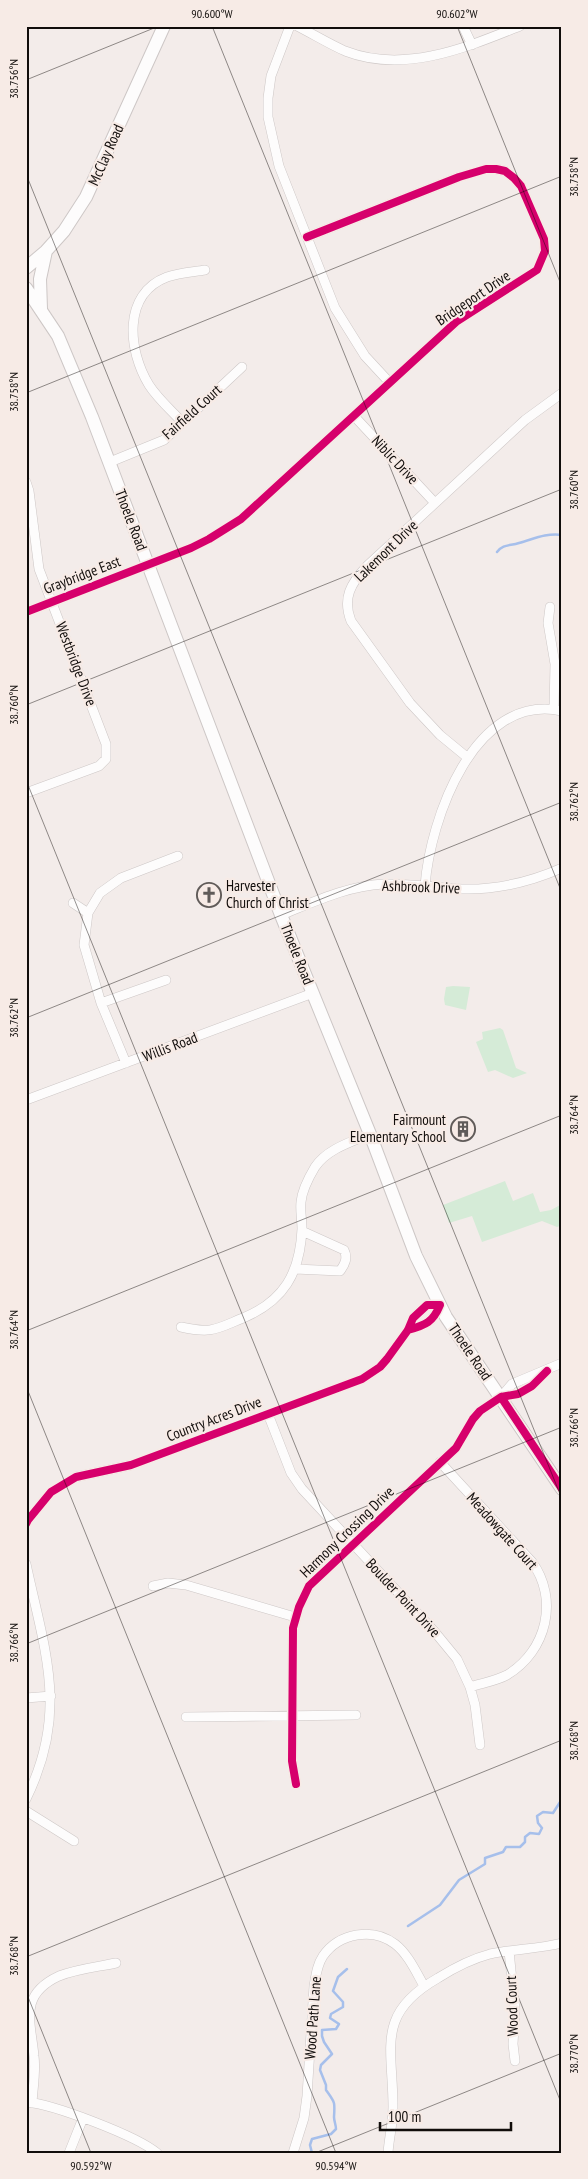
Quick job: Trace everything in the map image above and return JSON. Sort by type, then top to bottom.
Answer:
[{"type":"main road","name":"McClay Road","points":[[26,268],[46,251],[64,231],[86,197],[164,26]]},
{"type":"main road","points":[[26,306],[41,309],[40,278],[46,251]]},
{"type":"main road","name":"Thoele Road","points":[[26,288],[58,336],[110,462],[281,915],[370,1134],[416,1256],[440,1305],[562,1489]]},
{"type":"street","points":[[290,26],[271,76],[268,117],[279,166],[329,294],[344,326],[364,356],[390,383]]},
{"type":"street","points":[[297,26],[346,51],[390,60],[432,56],[472,45],[520,26]]},
{"type":"street","points":[[463,26],[472,45]]},
{"type":"street","name":"Bridgeport Drive","points":[[148,564],[209,539],[241,519],[456,322],[538,270],[545,251],[544,239],[521,186],[505,171],[486,169],[459,177],[307,237]]},
{"type":"street","points":[[182,422],[150,386],[143,372],[135,349],[133,317],[136,305],[154,285],[168,277],[205,270]]},
{"type":"street","name":"Fairfield Court","points":[[110,462],[164,440],[242,367]]},
{"type":"street","name":"Lakemont Drive","points":[[468,758],[440,734],[410,703],[358,632],[348,613],[348,595],[352,584],[358,576],[525,420],[562,393]]},
{"type":"street","name":"Niblic Drive","points":[[354,416],[435,504]]},
{"type":"street","name":"Westbridge Drive","points":[[26,482],[30,491],[39,569],[106,744],[106,759],[99,766],[26,793]]},
{"type":"street","name":"Graybridge East","points":[[26,612],[148,564]]},
{"type":"street","points":[[425,886],[430,844],[442,808],[468,758],[496,726],[507,719],[533,710],[558,710],[555,664],[548,623],[550,607]]},
{"type":"street","points":[[126,1063],[101,1003],[84,946],[88,913],[100,894],[121,878],[178,856]]},
{"type":"street","name":"Ashbrook Drive","points":[[281,915],[337,893],[365,886],[382,884],[462,889],[499,887],[527,881],[562,868]]},
{"type":"street","points":[[73,903],[88,913]]},
{"type":"street","points":[[101,1003],[166,980]]},
{"type":"street","name":"Willis Road","points":[[26,1100],[313,993]]},
{"type":"street","points":[[181,1327],[208,1331],[251,1315],[272,1302],[282,1292],[299,1259],[302,1232],[301,1203],[309,1179],[316,1166],[324,1156],[336,1148],[370,1134]]},
{"type":"street","points":[[295,1269],[340,1271],[345,1265],[346,1254],[344,1250],[302,1232]]},
{"type":"street","name":"Country Acres Drive","points":[[26,1524],[46,1497],[66,1482],[85,1474],[126,1467],[362,1379],[380,1367],[408,1330],[413,1318],[427,1305],[440,1305],[434,1318],[423,1326],[408,1330]]},
{"type":"street","name":"Harmony Crossing Drive","points":[[296,1784],[292,1761],[293,1640],[295,1617],[309,1586],[456,1448],[480,1411],[491,1401],[501,1397],[512,1384],[547,1371],[562,1363]]},
{"type":"street","name":"Boulder Point Drive","points":[[268,1414],[294,1478],[352,1544],[448,1646],[470,1687],[475,1705],[480,1745]]},
{"type":"street","name":"Meadowgate Court","points":[[440,1462],[532,1562],[543,1579],[548,1601],[546,1624],[535,1644],[521,1663],[504,1676],[470,1687]]},
{"type":"street","points":[[26,1564],[45,1644],[51,1696],[49,1731],[45,1750],[26,1799]]},
{"type":"street","points":[[153,1586],[168,1583],[186,1584],[295,1617]]},
{"type":"street","points":[[26,1698],[51,1696]]},
{"type":"street","points":[[186,1717],[356,1715]]},
{"type":"street","points":[[26,1811],[74,1840]]},
{"type":"street","name":"Wood Path Lane","points":[[293,2153],[304,2118],[314,1986],[322,1956],[343,1938],[357,1934],[384,1937],[397,1945],[406,1956],[424,1986]]},
{"type":"street","points":[[388,2153],[393,2113],[391,2037],[393,2024],[407,2000],[424,1986],[475,1959],[508,1951],[562,1943]]},
{"type":"street","name":"Wood Court","points":[[508,1951],[515,2010],[513,2044],[516,2061]]},
{"type":"street","points":[[116,1962],[59,1977],[41,1989],[34,1999],[28,2012],[35,2066],[29,2102],[58,2108],[139,2142],[157,2153]]},
{"type":"street","points":[[69,2153],[83,2118]]},
{"type":"green space","points":[[446,987],[470,987],[466,1010],[445,1005]]},
{"type":"green space","points":[[500,1028],[503,1030],[516,1068],[527,1073],[513,1078],[495,1070],[488,1072],[476,1042],[483,1039],[482,1032]]},
{"type":"green space","points":[[505,1181],[513,1201],[533,1193],[540,1212],[551,1210],[562,1204],[562,1225],[557,1227],[542,1221],[482,1242],[472,1216],[449,1223],[443,1205]]},
{"type":"waterway","points":[[497,552],[504,546],[550,535],[562,535]]},
{"type":"waterway","points":[[408,1926],[440,1905],[459,1880],[485,1864],[485,1858],[503,1852],[506,1847],[520,1847],[525,1842],[525,1837],[530,1833],[539,1834],[542,1828],[538,1823],[537,1816],[543,1812],[553,1813],[562,1799]]},
{"type":"waterway","points":[[312,2153],[310,2145],[312,2139],[331,2134],[336,2129],[334,2102],[326,2090],[320,2070],[321,2065],[332,2054],[324,2042],[322,2030],[336,2029],[339,2024],[330,2018],[331,2014],[343,2007],[343,2002],[333,1991],[338,1977],[347,1969]]},
{"type":"cycle path","points":[[26,612],[191,548],[241,519],[456,322],[537,270],[545,251],[544,239],[521,186],[505,171],[496,169],[486,169],[459,177],[307,237]]},
{"type":"cycle path","points":[[26,1524],[51,1492],[76,1477],[131,1465],[362,1379],[380,1367],[387,1359],[408,1330],[413,1318],[427,1305],[440,1305],[432,1319],[408,1330]]},
{"type":"cycle path","points":[[296,1784],[292,1761],[293,1628],[299,1607],[309,1586],[456,1448],[473,1419],[480,1411],[501,1397],[518,1394],[532,1386],[547,1371]]},
{"type":"cycle path","points":[[501,1397],[562,1489]]},
{"type":"place","name":"Harvester Church of Christ","points":[[209,895]]},
{"type":"place","name":"Fairmount Elementary School","points":[[463,1129]]}]
